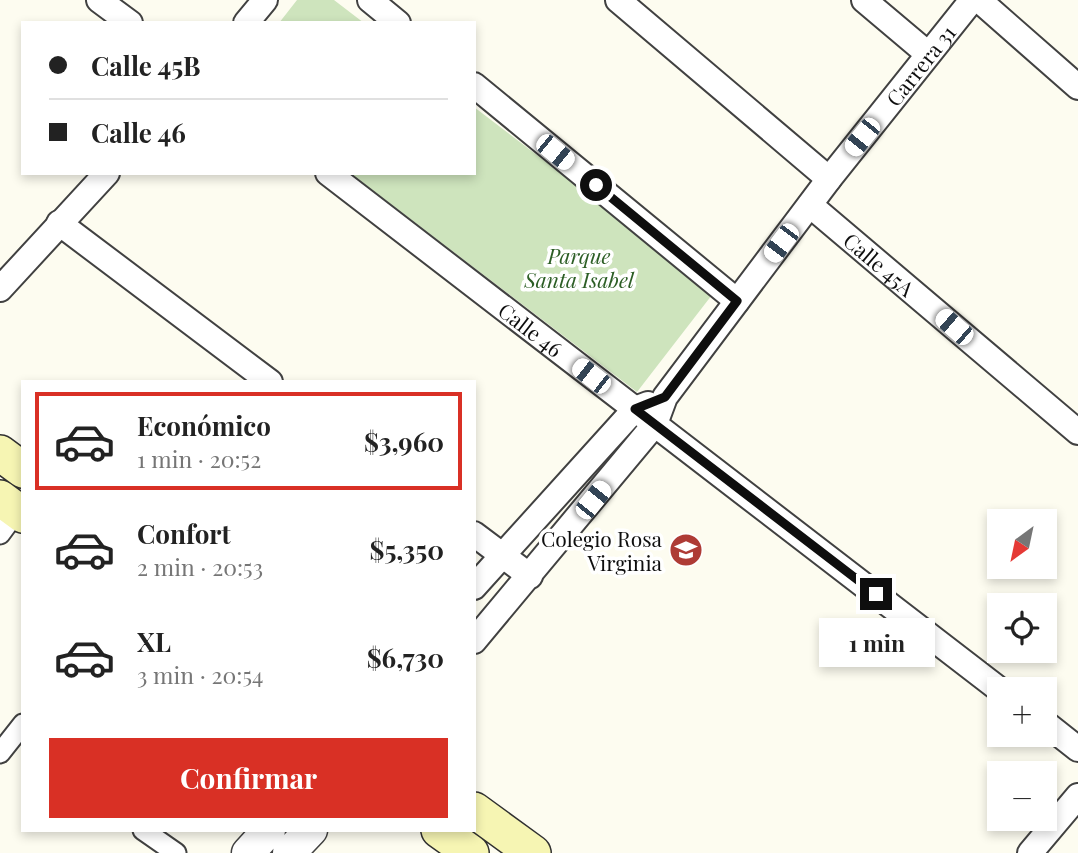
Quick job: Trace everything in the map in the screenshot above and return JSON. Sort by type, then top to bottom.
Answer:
[{"type":"main road","points":[[0,453],[21,469]]},
{"type":"main road","points":[[476,811],[533,853]]},
{"type":"main road","points":[[442,832],[471,853]]},
{"type":"street","points":[[99,0],[127,21]]},
{"type":"street","points":[[248,21],[265,0]]},
{"type":"street","points":[[370,0],[396,21]]},
{"type":"street","points":[[618,0],[829,179]]},
{"type":"street","points":[[864,0],[928,54]]},
{"type":"street","name":"Carrera 31","points":[[476,639],[655,424],[665,397],[829,179],[972,0]]},
{"type":"street","points":[[979,0],[1078,87]]},
{"type":"street","points":[[476,87],[737,301]]},
{"type":"street","points":[[0,289],[105,175]]},
{"type":"street","name":"Calle 46","points":[[331,175],[987,680]]},
{"type":"street","name":"Calle 45A","points":[[810,205],[1078,432]]},
{"type":"street","points":[[59,223],[267,380]]},
{"type":"street","points":[[476,585],[635,409],[665,397]]},
{"type":"street","points":[[476,535],[530,576]]},
{"type":"street","points":[[1057,732],[1078,748]]},
{"type":"street","points":[[0,753],[20,734]]},
{"type":"street","points":[[1030,853],[1078,796]]},
{"type":"street","points":[[147,832],[176,853]]},
{"type":"street","points":[[248,853],[267,832]]},
{"type":"street","points":[[289,853],[309,832]]},
{"type":"green space","points":[[297,0],[334,0],[361,21],[281,21]]},
{"type":"green space","name":"Parque Santa Isabel","points":[[476,109],[715,291],[637,392],[353,175],[476,175]]},
{"type":"place","name":"Colegio Rosa Virginia","points":[[686,550]]},
{"type":"route","points":[[596,185],[737,301],[665,397],[635,409],[876,594]]}]
